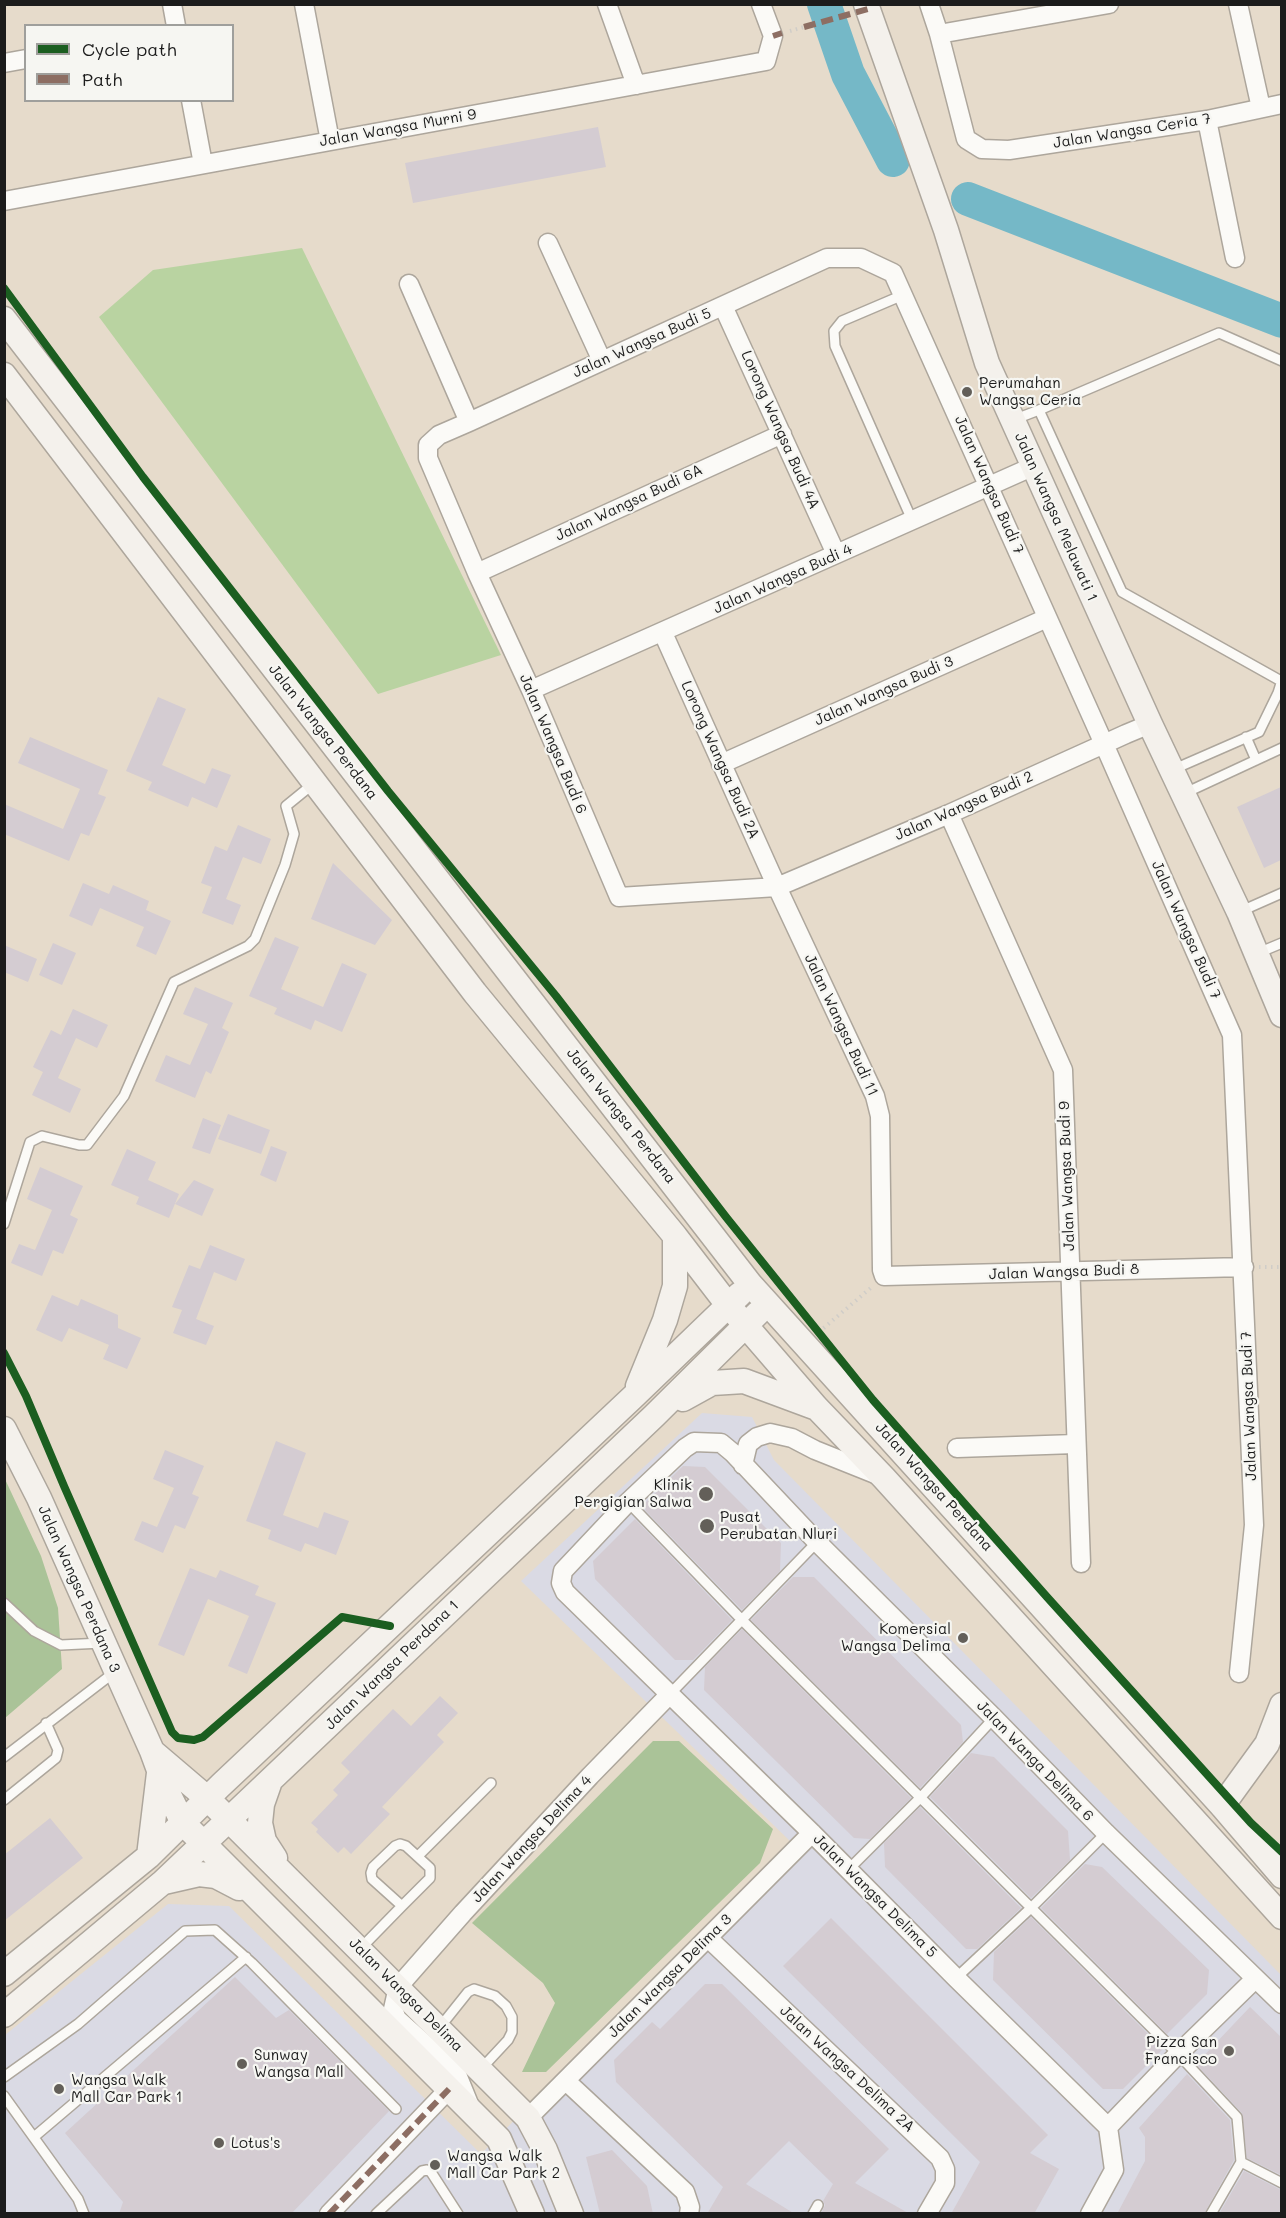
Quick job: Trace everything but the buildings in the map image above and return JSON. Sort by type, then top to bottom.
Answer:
[{"type":"street","points":[[172,4],[176,24]]},
{"type":"street","points":[[607,4],[636,85]]},
{"type":"street","points":[[761,4],[777,34]]},
{"type":"street","name":"Jalan Wangsa Melawati 1","points":[[866,4],[946,230],[987,363],[1150,724],[1175,760],[1183,794],[1239,912],[1281,1015]]},
{"type":"street","points":[[929,4],[939,34],[1109,4]]},
{"type":"street","points":[[1238,4],[1261,108]]},
{"type":"street","points":[[310,5],[330,141]]},
{"type":"street","name":"Jalan Wangsa Murni 9","points":[[4,201],[766,61],[777,34]]},
{"type":"street","name":"Jalan Wangsa Ceria 7","points":[[939,34],[966,139],[982,149],[1009,150],[1207,120],[1281,104]]},
{"type":"street","points":[[4,63],[24,59]]},
{"type":"street","points":[[191,102],[203,164]]},
{"type":"street","points":[[1207,120],[1235,258]]},
{"type":"street","points":[[548,243],[602,361]]},
{"type":"street","name":"Jalan Wangsa Budi 5","points":[[428,446],[439,435],[827,258],[861,258]]},
{"type":"street","name":"Jalan Wangsa Budi 7","points":[[861,258],[893,273],[1232,1035],[1254,1525],[1239,1673]]},
{"type":"street","points":[[409,284],[469,422]]},
{"type":"street","name":"Lorong Wangsa Budi 4A","points":[[723,306],[837,554]]},
{"type":"street","name":"Jalan Wangsa Perdana","points":[[4,319],[750,1284],[768,1303],[815,1335],[1281,1876]]},
{"type":"street","name":"Jalan Wangsa Perdana","points":[[8,385],[316,781],[476,993],[675,1236],[728,1305],[816,1407],[884,1478],[1281,1917]]},
{"type":"street","name":"Jalan Wangsa Budi 6A","points":[[477,573],[782,434]]},
{"type":"street","name":"Jalan Wangsa Budi 6","points":[[428,446],[428,458],[477,573],[531,690],[619,897],[777,887]]},
{"type":"street","name":"Jalan Wangsa Budi 4","points":[[531,690],[1034,466]]},
{"type":"street","name":"Jalan Wangsa Budi 3","points":[[721,764],[1047,618]]},
{"type":"street","name":"Lorong Wangsa Budi 2A","points":[[663,633],[777,887]]},
{"type":"street","name":"Jalan Wangsa Budi 2","points":[[777,887],[949,814],[1150,724]]},
{"type":"street","name":"Jalan Wangsa Budi 9","points":[[949,814],[1063,1070],[1081,1563]]},
{"type":"street","name":"Jalan Wangsa Budi 11","points":[[777,887],[879,1107],[882,1270],[885,1276]]},
{"type":"street","points":[[634,1396],[665,1320],[675,1286],[675,1236]]},
{"type":"street","name":"Jalan Wangsa Budi 8","points":[[885,1276],[1244,1267]]},
{"type":"street","name":"Jalan Wangsa Perdana 1","points":[[4,1974],[149,1856],[750,1284]]},
{"type":"street","name":"Jalan Wangsa Perdana 1","points":[[4,2015],[163,1882],[654,1416],[768,1303]]},
{"type":"street","points":[[654,1416],[712,1383],[744,1381],[816,1407]]},
{"type":"street","name":"Jalan Wangsa Perdana 3","points":[[4,1429],[39,1498],[183,1823]]},
{"type":"street","points":[[743,1465],[748,1444],[757,1437],[770,1434],[792,1438],[815,1450],[884,1478]]},
{"type":"street","name":"Jalan Wanga Delima 6","points":[[574,1601],[564,1592],[561,1583],[563,1571],[628,1502],[694,1442],[721,1443],[1106,1833],[1281,2004]]},
{"type":"street","points":[[957,1448],[1075,1444]]},
{"type":"street","name":"Jalan Wangsa Delima 5","points":[[574,1601],[849,1869],[1108,2127]]},
{"type":"street","name":"Jalan Wangsa Delima 4","points":[[398,1987],[590,1776],[670,1694]]},
{"type":"street","points":[[1222,1806],[1267,1744],[1281,1705]]},
{"type":"street","points":[[149,1856],[156,1761]]},
{"type":"street","name":"Jalan Wangsa Perdana 3","points":[[156,1761],[208,1799]]},
{"type":"street","points":[[270,1782],[262,1804],[260,1823],[264,1841],[286,1877]]},
{"type":"street","name":"Jalan Wangsa Delima","points":[[208,1799],[528,2118],[545,2150],[571,2214]]},
{"type":"street","points":[[183,1823],[499,2139],[532,2214]]},
{"type":"street","name":"Jalan Wangsa Delima 3","points":[[528,2118],[812,1833]]},
{"type":"street","points":[[163,1882],[199,1874],[216,1876],[255,1895]]},
{"type":"street","name":"Jalan Wangsa Delima 2A","points":[[708,1938],[940,2158],[945,2169],[945,2183],[927,2214]]},
{"type":"street","points":[[1090,2214],[1114,2170],[1108,2127],[1255,1979]]},
{"type":"street","points":[[398,1987],[393,2009],[397,2019],[456,2072],[472,2112]]},
{"type":"street","points":[[566,2081],[685,2192],[690,2207],[689,2214]]},
{"type":"street","points":[[329,2214],[449,2089]]},
{"type":"lane","points":[[903,295],[842,321],[834,331],[835,346],[912,520]]},
{"type":"lane","points":[[1012,420],[1219,333],[1281,361]]},
{"type":"lane","points":[[1039,410],[1122,592],[1281,681],[1280,697],[1258,732],[1175,760]]},
{"type":"lane","points":[[1246,737],[1256,760]]},
{"type":"lane","points":[[1183,794],[1281,748]]},
{"type":"lane","points":[[4,1224],[30,1142],[42,1136],[87,1145],[124,1096],[174,982],[248,946],[255,939],[285,865],[294,834],[286,806],[316,781]]},
{"type":"lane","points":[[1239,912],[1281,892]]},
{"type":"lane","points":[[1256,954],[1281,943]]},
{"type":"lane","points":[[628,1502],[742,1620],[1178,2054],[1237,2117],[1241,2162],[1211,2214]]},
{"type":"lane","points":[[670,1694],[817,1542]]},
{"type":"lane","points":[[4,1603],[34,1631],[61,1645],[103,1642]]},
{"type":"lane","points":[[4,1757],[116,1671]]},
{"type":"lane","points":[[849,1869],[921,1797],[994,1718]]},
{"type":"lane","points":[[4,1800],[56,1758],[58,1750],[46,1723]]},
{"type":"lane","points":[[418,1856],[491,1783]]},
{"type":"lane","points":[[956,1978],[1106,1833]]},
{"type":"lane","points":[[360,1949],[430,1878],[432,1872],[430,1868],[406,1846],[400,1844],[373,1867],[372,1879],[402,1906]]},
{"type":"lane","points":[[4,2077],[78,2024],[185,1931],[215,1930],[246,1957],[396,2109]]},
{"type":"lane","points":[[34,2137],[246,1957]]},
{"type":"lane","points":[[439,2028],[468,1992],[474,1989],[495,1996],[506,2006],[512,2017],[512,2032],[508,2040],[481,2069]]},
{"type":"lane","points":[[4,2096],[78,2199],[84,2214]]},
{"type":"lane","points":[[1241,2162],[1281,2183]]},
{"type":"lane","points":[[376,2214],[422,2171],[427,2170],[431,2172],[458,2214]]},
{"type":"path","points":[[777,34],[804,27]]},
{"type":"path","points":[[815,1335],[885,1276]]},
{"type":"shaded area","points":[[702,1413],[752,1417],[774,1460],[1281,1975],[1281,2213],[5,2214],[5,2035],[168,1904],[229,1906],[481,2154],[790,1841],[521,1581]]},
{"type":"green space","points":[[302,248],[501,655],[378,694],[99,317],[153,270]]},
{"type":"green space","points":[[4,1477],[41,1556],[58,1608],[62,1669],[5,1718]]},
{"type":"green space","points":[[653,1741],[679,1741],[773,1829],[760,1863],[546,2072],[522,2072],[555,2003],[543,1983],[472,1923]]},
{"type":"waterway","points":[[824,4],[848,74],[893,160]]},
{"type":"waterway","points":[[968,199],[1282,321]]},
{"type":"marked path","points":[[804,27],[868,9]]},
{"type":"marked path","points":[[773,36],[782,33]]},
{"type":"marked path","points":[[329,2214],[449,2089]]},
{"type":"cycle path","points":[[4,288],[143,477],[388,791],[556,996],[726,1217],[873,1400],[1251,1823],[1282,1852]]},
{"type":"cycle path","points":[[4,1353],[26,1396],[172,1732],[178,1738],[194,1740],[203,1737],[342,1617],[390,1626]]},
{"type":"place","name":"Perumahan Wangsa Ceria","points":[[967,392]]},
{"type":"place","name":"Klinik Pergigian Salwa","points":[[706,1494]]},
{"type":"place","name":"Pusat Perubatan Nluri","points":[[707,1526]]},
{"type":"place","name":"Komersial Wangsa Delima","points":[[963,1638]]},
{"type":"place","name":"Pizza San Francisco","points":[[1229,2051]]},
{"type":"place","name":"Sunway Wangsa Mall","points":[[242,2064]]},
{"type":"place","name":"Wangsa Walk Mall Car Park 1","points":[[59,2089]]},
{"type":"place","name":"Lotus's","points":[[219,2143]]},
{"type":"place","name":"Wangsa Walk Mall Car Park 2","points":[[435,2165]]}]
